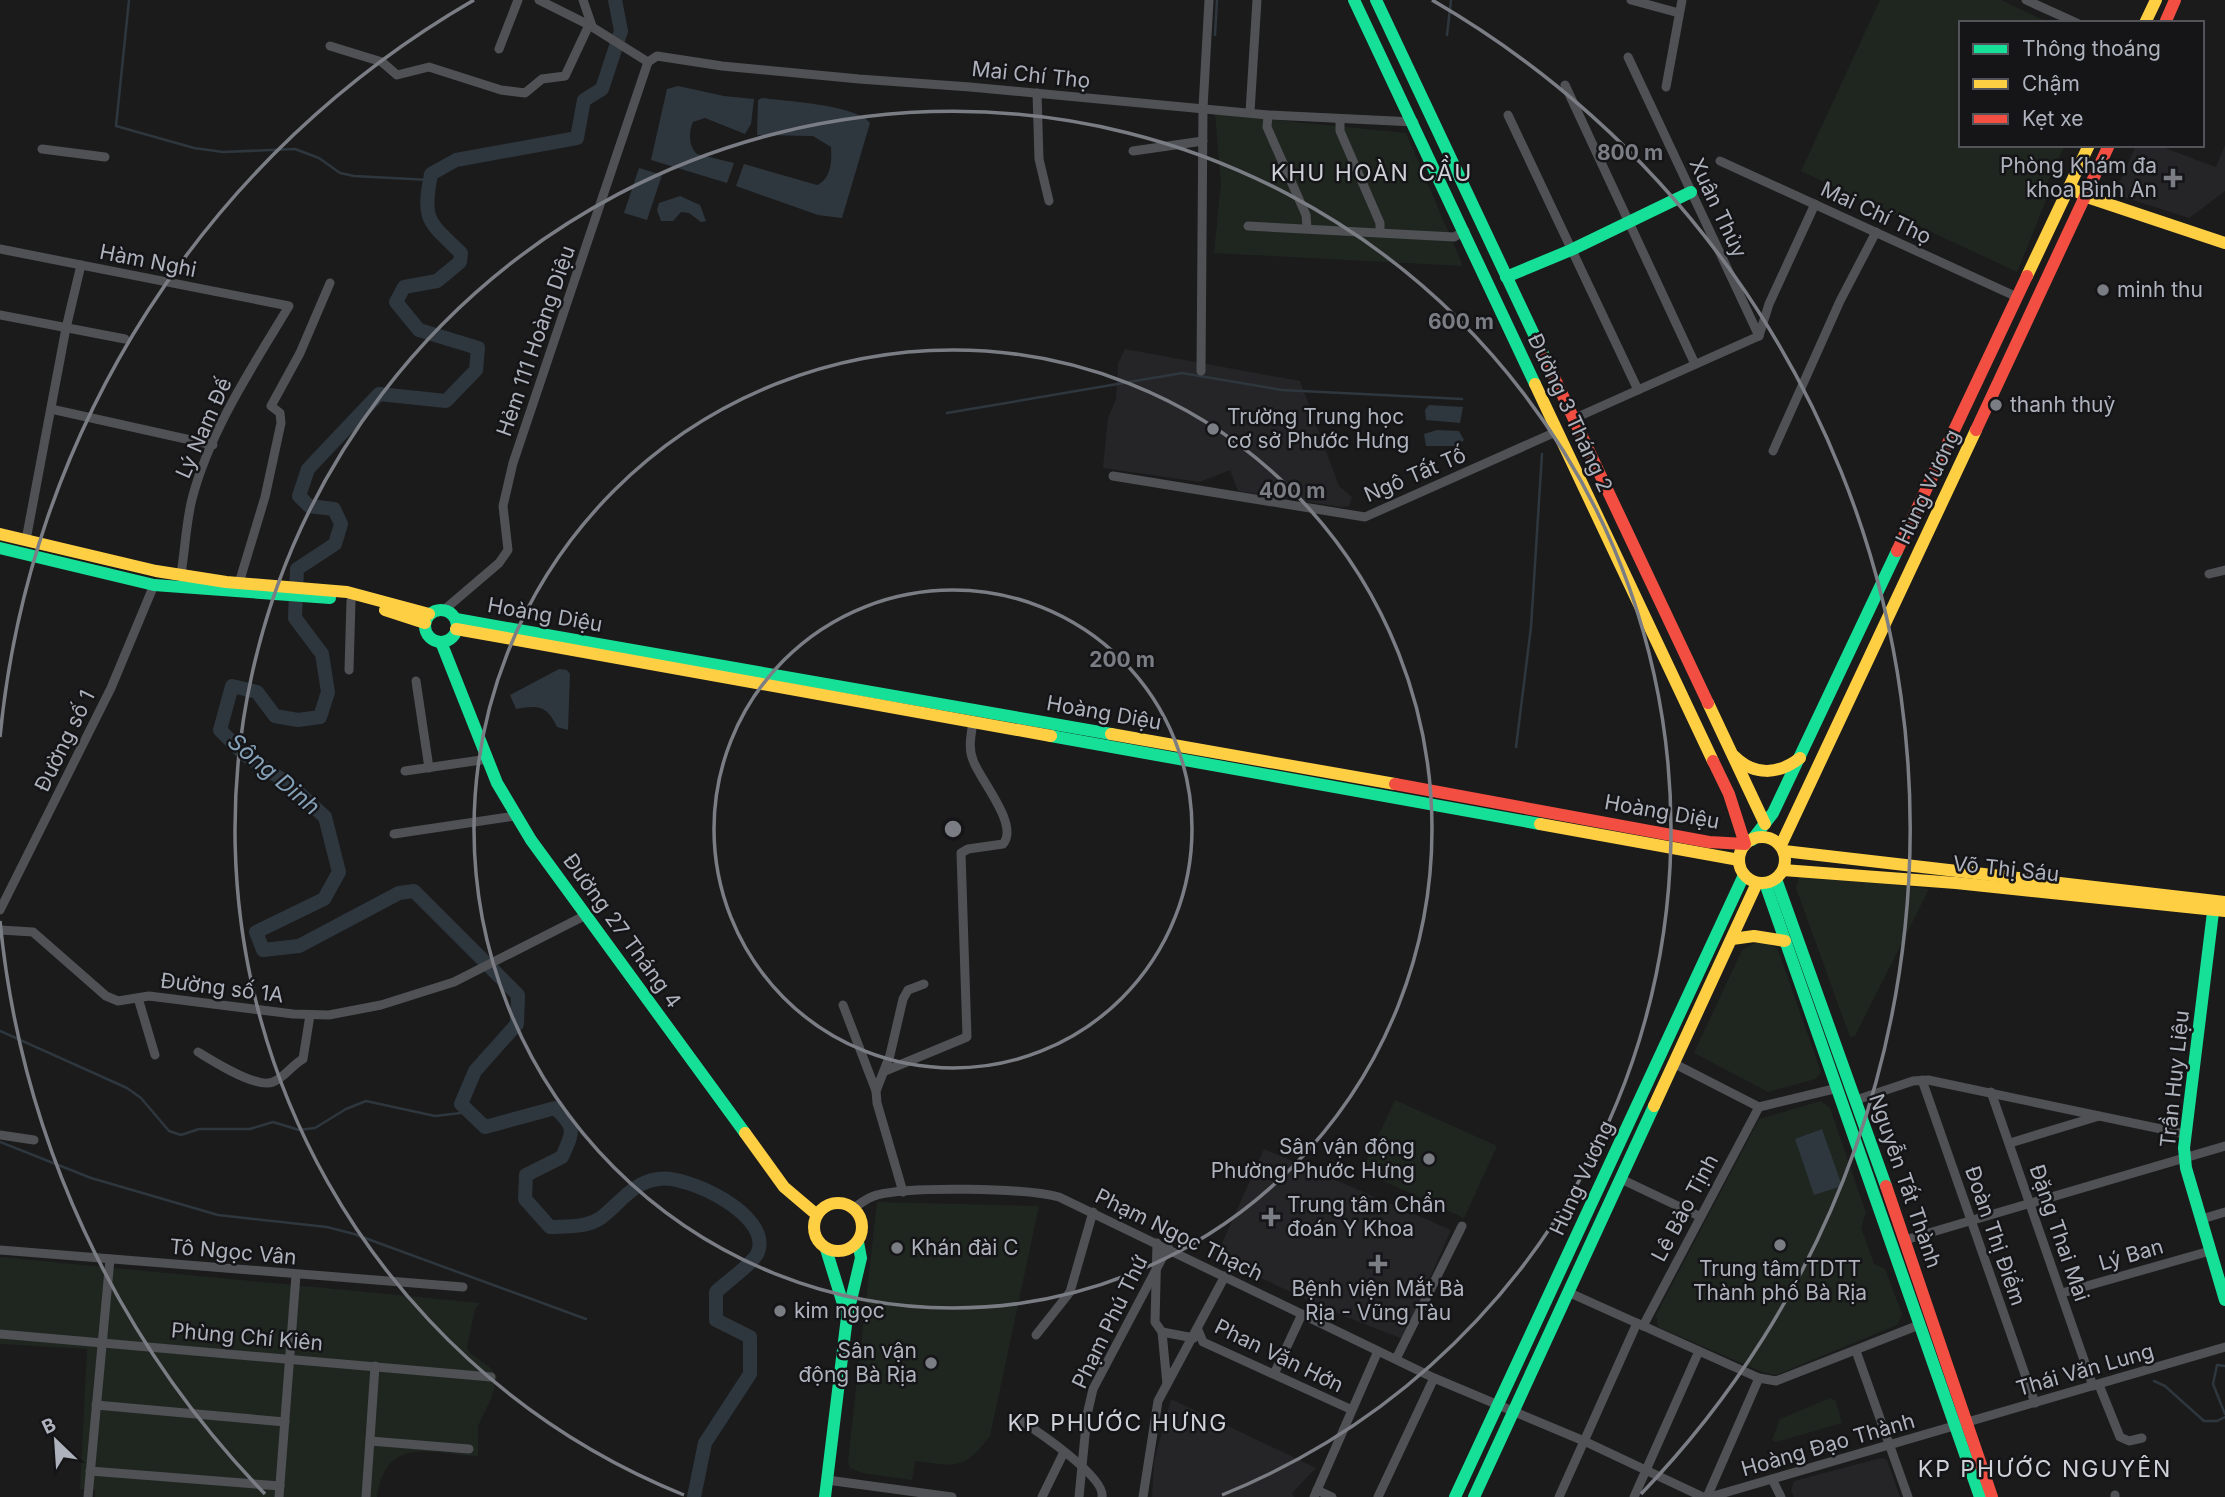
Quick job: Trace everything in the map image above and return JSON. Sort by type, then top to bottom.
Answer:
[{"type":"main road","name":"Đường 3 Tháng 2","points":[[1354,0],[1414,122],[1748,842]]},
{"type":"main road","name":"Đường 3 Tháng 2","points":[[1376,0],[1724,742],[1765,824],[1780,846]]},
{"type":"main road","points":[[2146,21],[2156,0]]},
{"type":"main road","points":[[2166,21],[2175,0]]},
{"type":"main road","name":"Hùng Vương","points":[[1748,842],[1773,813],[2088,147]]},
{"type":"main road","name":"Hùng Vương","points":[[1780,846],[2108,147]]},
{"type":"main road","points":[[2071,188],[2087,197],[2225,243]]},
{"type":"main road","points":[[1506,277],[1571,250],[1691,192]]},
{"type":"main road","points":[[2017,297],[2034,307]]},
{"type":"main road","points":[[1954,431],[1972,440]]},
{"type":"main road","points":[[0,534],[13,544],[154,585],[362,595],[427,618]]},
{"type":"main road","points":[[13,544],[156,571],[239,583],[253,589]]},
{"type":"main road","points":[[317,593],[427,618],[444,610],[456,624],[450,638],[440,642],[428,636],[427,618]]},
{"type":"main road","name":"Hoàng Diệu","points":[[456,624],[950,712],[1321,771],[1709,842],[1748,842]]},
{"type":"main road","name":"Đường 27 Tháng 4","points":[[440,642],[488,759],[515,816],[784,1187],[817,1215]]},
{"type":"main road","name":"Hoàng Diệu","points":[[950,712],[973,722],[1739,860]]},
{"type":"main road","points":[[1724,742],[1739,762],[1765,773],[1792,765],[1800,757]]},
{"type":"main road","points":[[1318,785],[1321,771]]},
{"type":"main road","points":[[1760,836],[1780,846],[1771,879],[1744,875],[1739,860],[1748,842],[1760,836]]},
{"type":"main road","name":"Võ Thị Sáu","points":[[1780,846],[2219,906]]},
{"type":"main road","name":"Hùng Vương","points":[[1455,1497],[1744,875]]},
{"type":"main road","name":"Hùng Vương","points":[[1474,1497],[1732,939],[1771,879]]},
{"type":"main road","name":"Võ Thị Sáu","points":[[1771,879],[1956,883],[2219,906]]},
{"type":"main road","name":"Nguyễn Tất Thành","points":[[1771,879],[1785,942],[1919,1325],[1992,1497]]},
{"type":"main road","name":"Nguyễn Tất Thành","points":[[1771,879],[1856,1100],[1905,1240],[1961,1425],[1979,1497]]},
{"type":"main road","name":"Trần Huy Liệu","points":[[2219,906],[2185,1134],[2185,1158],[2210,1251],[2222,1279],[2225,1300]]},
{"type":"main road","points":[[1732,939],[1754,936],[1785,942]]},
{"type":"main road","points":[[825,1497],[847,1317],[860,1264],[858,1242],[863,1226],[854,1208],[836,1203],[817,1215],[814,1230],[826,1248],[847,1317]]},
{"type":"main road","points":[[826,1248],[845,1251],[858,1242]]},
{"type":"street","points":[[499,49],[518,0]]},
{"type":"street","points":[[539,0],[591,25],[648,62]]},
{"type":"street","points":[[330,46],[382,62],[397,75],[429,67],[500,90],[525,93],[542,79],[565,76],[591,25],[583,0]]},
{"type":"street","points":[[1201,371],[1203,108],[1209,0]]},
{"type":"street","points":[[1250,112],[1257,0]]},
{"type":"street","points":[[1631,0],[1679,13]]},
{"type":"street","points":[[1666,87],[1682,0]]},
{"type":"street","points":[[2026,0],[2073,21]]},
{"type":"street","name":"Mai Chí Thọ","points":[[648,62],[657,56],[783,72],[1268,115],[1414,122]]},
{"type":"street","name":"Xuân Thủy","points":[[1628,57],[1759,336]]},
{"type":"street","name":"Hẻm 111 Hoàng Diệu","points":[[444,610],[499,563],[508,550],[503,506],[513,463],[648,62]]},
{"type":"street","points":[[1565,85],[1695,364]]},
{"type":"street","points":[[1037,93],[1039,159],[1049,201]]},
{"type":"street","points":[[1508,114],[1639,390]]},
{"type":"street","points":[[1268,115],[1267,127],[1307,215],[1307,228]]},
{"type":"street","points":[[1340,119],[1340,131],[1380,223],[1380,232]]},
{"type":"street","points":[[1133,151],[1203,141]]},
{"type":"street","points":[[42,149],[105,157]]},
{"type":"street","name":"Mai Chí Thọ","points":[[1720,161],[2017,297]]},
{"type":"street","points":[[1573,419],[1759,336],[1769,303],[1815,204]]},
{"type":"street","points":[[1248,226],[1454,237],[1465,231]]},
{"type":"street","points":[[1773,451],[1840,301],[1875,232]]},
{"type":"street","name":"Hàm Nghi","points":[[0,249],[289,306]]},
{"type":"street","points":[[13,544],[51,409],[81,265]]},
{"type":"street","points":[[239,583],[265,498],[281,423],[280,413],[271,405],[300,353],[330,284]]},
{"type":"street","name":"Lý Nam Đế","points":[[181,574],[192,500],[214,445],[239,389],[289,306]]},
{"type":"street","points":[[0,315],[125,339]]},
{"type":"street","points":[[51,409],[214,445]]},
{"type":"street","name":"Ngô Tất Tố","points":[[1113,476],[1365,517],[1558,431]]},
{"type":"street","points":[[2209,574],[2225,570]]},
{"type":"street","name":"Đường số 1","points":[[0,910],[110,688],[154,585]]},
{"type":"street","points":[[349,670],[351,601]]},
{"type":"street","points":[[416,681],[429,768]]},
{"type":"street","points":[[885,1071],[967,1037],[961,853],[968,849],[1003,844],[1007,834],[999,805],[972,758],[973,722]]},
{"type":"street","points":[[405,771],[488,759]]},
{"type":"street","points":[[394,834],[515,816]]},
{"type":"street","name":"Đường số 1A","points":[[0,930],[33,932],[106,996],[118,1001],[138,998],[180,999],[310,1015],[381,1005],[454,982],[586,915]]},
{"type":"street","points":[[876,1091],[885,1071],[903,999],[908,990],[924,984]]},
{"type":"street","points":[[138,998],[155,1055]]},
{"type":"street","points":[[843,1005],[876,1091],[877,1103],[903,1192]]},
{"type":"street","points":[[198,1052],[231,1071],[262,1083],[272,1083],[303,1059],[310,1015]]},
{"type":"street","points":[[1675,1064],[1759,1107],[1838,1088]]},
{"type":"street","points":[[1856,1100],[1922,1080],[1991,1092],[2185,1134]]},
{"type":"street","name":"Đoàn Thị Điểm","points":[[1922,1080],[2035,1403]]},
{"type":"street","name":"Đặng Thai Mai","points":[[1991,1092],[2096,1386],[2120,1437],[2129,1441],[2142,1438]]},
{"type":"street","name":"Lê Bảo Tịnh","points":[[1559,1497],[1640,1325],[1759,1107]]},
{"type":"street","points":[[2010,1143],[2099,1115]]},
{"type":"street","points":[[0,1135],[34,1140]]},
{"type":"street","points":[[1905,1240],[2225,1146]]},
{"type":"street","points":[[1621,1180],[1699,1216]]},
{"type":"street","name":"Phạm Ngọc Thạch","points":[[854,1208],[873,1196],[903,1192],[1040,1193],[1069,1200],[1434,1378],[1584,1441],[1707,1497]]},
{"type":"street","points":[[1036,1335],[1070,1292],[1093,1212]]},
{"type":"street","points":[[2202,1219],[2225,1212]]},
{"type":"street","points":[[1396,1359],[1462,1226]]},
{"type":"street","points":[[1157,1243],[1155,1322],[1162,1332],[1167,1385]]},
{"type":"street","name":"Phạm Phú Thứ","points":[[1079,1497],[1087,1415],[1093,1389],[1168,1247]]},
{"type":"street","name":"Tô Ngọc Vân","points":[[0,1250],[463,1287]]},
{"type":"street","name":"Lý Ban","points":[[2062,1293],[2210,1251]]},
{"type":"street","points":[[88,1497],[110,1259]]},
{"type":"street","points":[[279,1497],[296,1275]]},
{"type":"street","points":[[1143,1497],[1154,1418],[1167,1385],[1225,1276]]},
{"type":"street","points":[[1570,1293],[1759,1378],[1776,1381],[1919,1325]]},
{"type":"street","points":[[1274,1374],[1302,1314]]},
{"type":"street","points":[[1162,1332],[1196,1334]]},
{"type":"street","name":"Phùng Chí Kiên","points":[[0,1334],[491,1377]]},
{"type":"street","name":"Phan Văn Hớn","points":[[1196,1334],[1203,1342],[1350,1409]]},
{"type":"street","name":"Thái Văn Lung","points":[[1961,1425],[2225,1348]]},
{"type":"street","points":[[1332,1497],[1315,1493],[1378,1351]]},
{"type":"street","points":[[1634,1497],[1699,1351]]},
{"type":"street","points":[[1856,1351],[1908,1497]]},
{"type":"street","points":[[366,1497],[375,1366]]},
{"type":"street","points":[[1378,1497],[1434,1378]]},
{"type":"street","points":[[1707,1497],[1759,1378]]},
{"type":"street","points":[[96,1405],[285,1422]]},
{"type":"street","points":[[1020,1420],[1100,1483],[1102,1497]]},
{"type":"street","name":"Hoàng Đạo Thành","points":[[1707,1497],[1961,1425]]},
{"type":"street","points":[[370,1441],[469,1449]]},
{"type":"street","points":[[1042,1497],[1064,1452]]},
{"type":"street","points":[[90,1471],[280,1486]]},
{"type":"street","points":[[1772,1479],[1781,1497]]},
{"type":"street","points":[[827,1480],[952,1497]]},
{"type":"shaded area","points":[[1880,0],[2001,0],[2045,21],[1959,21],[1959,147],[2064,147],[2047,183],[2050,191],[2017,272],[1801,171]]},
{"type":"shaded area","points":[[678,86],[724,96],[754,99],[751,124],[745,134],[705,118],[693,122],[691,143],[697,154],[734,163],[727,183],[651,160],[667,89]]},
{"type":"shaded area","points":[[762,98],[836,108],[863,117],[870,123],[842,218],[818,215],[736,186],[744,164],[817,185],[830,169],[831,147],[813,136],[757,135],[758,100]]},
{"type":"shaded area","points":[[1215,114],[1406,133],[1463,266],[1214,253],[1221,183]]},
{"type":"shaded area","name":"Phòng Khám đa khoa Bình An","points":[[2225,145],[2225,191],[2189,218],[2120,196],[2117,189],[2135,147],[2162,147],[2216,167]]},
{"type":"shaded area","points":[[639,168],[662,175],[647,220],[624,213]]},
{"type":"shaded area","points":[[680,196],[700,205],[706,221],[701,222],[689,213],[681,212],[673,221],[661,221],[657,210],[659,203]]},
{"type":"shaded area","name":"Trường Trung học cơ sở Phước Hưng","points":[[1125,349],[1300,381],[1339,486],[1352,497],[1349,506],[1238,491],[1230,470],[1200,482],[1103,468],[1108,418],[1116,399],[1118,364]]},
{"type":"shaded area","points":[[1429,405],[1463,407],[1460,423],[1426,420],[1425,410]]},
{"type":"shaded area","points":[[1437,430],[1459,431],[1464,440],[1457,446],[1426,446],[1424,434]]},
{"type":"shaded area","points":[[559,669],[567,670],[570,674],[568,730],[557,727],[549,714],[541,708],[516,709],[510,695]]},
{"type":"shaded area","points":[[1806,874],[1929,889],[1855,1036],[1850,1037],[1796,888],[1799,877]]},
{"type":"shaded area","points":[[1757,942],[1768,943],[1778,950],[1821,1072],[1816,1079],[1768,1092],[1694,1053],[1742,950]]},
{"type":"shaded area","name":"Sân vận động Phường Phước Hưng","points":[[1395,1100],[1497,1146],[1464,1218],[1362,1171]]},
{"type":"shaded area","name":"Trung tâm TDTT Thành phố Bà Rịa","points":[[1821,1101],[1830,1108],[1866,1213],[1861,1227],[1874,1264],[1885,1269],[1902,1314],[1897,1325],[1776,1375],[1765,1373],[1658,1327],[1656,1315],[1759,1119]]},
{"type":"shaded area","points":[[1822,1129],[1842,1186],[1814,1195],[1795,1139]]},
{"type":"shaded area","points":[[1264,1149],[1451,1230],[1403,1339],[1331,1311],[1216,1257]]},
{"type":"shaded area","name":"Sân vận động Bà Rịa","points":[[877,1202],[1039,1206],[990,1436],[973,1455],[958,1464],[915,1461],[912,1480],[862,1473],[850,1468],[848,1461]]},
{"type":"shaded area","points":[[0,1257],[480,1303],[475,1309],[467,1348],[497,1377],[491,1399],[478,1426],[478,1456],[428,1451],[401,1456],[390,1464],[382,1477],[377,1497],[95,1497],[95,1490],[80,1489],[87,1349],[0,1344]]},
{"type":"shaded area","points":[[1830,1398],[1836,1401],[1842,1423],[1776,1442],[1772,1440],[1780,1419]]},
{"type":"shaded area","points":[[1171,1399],[1316,1468],[1292,1493],[1294,1497],[1152,1497],[1154,1461]]},
{"type":"shaded area","points":[[1881,1458],[1887,1460],[1900,1497],[1794,1497],[1791,1491],[1794,1481]]},
{"type":"waterway","points":[[129,0],[116,126],[194,148],[223,152],[295,149],[319,158],[340,173],[354,176],[430,180]]},
{"type":"waterway","name":"Sông Dinh","points":[[615,0],[621,31],[602,89],[584,100],[577,138],[456,160],[431,174],[427,202],[430,219],[461,253],[460,262],[437,281],[404,287],[396,302],[419,330],[478,348],[476,370],[446,401],[379,394],[308,469],[299,496],[309,506],[334,509],[341,524],[335,544],[297,569],[295,618],[322,654],[328,692],[320,717],[298,720],[275,716],[257,692],[232,686],[220,730],[245,755],[289,784],[325,817],[339,872],[324,899],[256,932],[263,950],[299,946],[399,893],[414,891],[518,995],[517,1024],[475,1071],[461,1104],[485,1127],[555,1108],[567,1121],[571,1131],[562,1157],[526,1175],[525,1199],[550,1227],[577,1226],[596,1221],[641,1184],[658,1179],[671,1179],[706,1190],[740,1211],[752,1224],[759,1238],[756,1256],[716,1292],[716,1320],[750,1337],[750,1374],[705,1443],[694,1497]]},
{"type":"waterway","points":[[1215,35],[1217,0]]},
{"type":"waterway","points":[[1447,35],[1451,0]]},
{"type":"waterway","points":[[947,413],[1182,373],[1282,390],[1462,399]]},
{"type":"waterway","points":[[1516,747],[1531,627],[1542,454]]},
{"type":"waterway","points":[[0,1031],[127,1088],[141,1098],[169,1131],[181,1135],[199,1129],[250,1129],[273,1122],[299,1130],[315,1128],[346,1109],[366,1101],[435,1116],[469,1112]]},
{"type":"waterway","points":[[0,1142],[91,1178],[218,1215],[327,1227],[354,1234],[586,1319]]},
{"type":"waterway","points":[[2225,1366],[2217,1365],[2213,1384],[2225,1414]]},
{"type":"waterway","points":[[2154,1381],[2165,1386],[2204,1421],[2217,1421],[2225,1417]]},
{"type":"traffic: fast","points":[[1354,0],[1535,384]]},
{"type":"traffic: fast","points":[[1376,0],[1545,358]]},
{"type":"traffic: fast","points":[[1506,277],[1571,250],[1691,192]]},
{"type":"traffic: fast","points":[[0,548],[154,585],[330,598]]},
{"type":"traffic: fast","points":[[1752,840],[1773,813],[1897,551]]},
{"type":"traffic: fast","points":[[441,610],[452,615],[457,626],[452,637],[441,642],[430,637],[425,626],[430,615],[441,610]]},
{"type":"traffic: fast","points":[[456,619],[1111,734]]},
{"type":"traffic: fast","points":[[441,642],[497,783],[531,840],[745,1133]]},
{"type":"traffic: fast","points":[[1051,736],[1540,824]]},
{"type":"traffic: fast","points":[[1455,1497],[1744,875]]},
{"type":"traffic: fast","points":[[1776,879],[1886,1186]]},
{"type":"traffic: fast","points":[[1765,883],[1980,1497]]},
{"type":"traffic: fast","points":[[2214,904],[2184,1148],[2186,1168],[2225,1300]]},
{"type":"traffic: fast","points":[[1474,1497],[1654,1106]]},
{"type":"traffic: fast","points":[[825,1497],[847,1317],[861,1258],[858,1242]]},
{"type":"traffic: fast","points":[[826,1249],[847,1317]]},
{"type":"traffic: slow","points":[[2146,21],[2156,0]]},
{"type":"traffic: slow","points":[[2027,276],[2088,147]]},
{"type":"traffic: slow","points":[[2071,188],[2087,197],[2225,243]]},
{"type":"traffic: slow","points":[[1535,384],[1713,761]]},
{"type":"traffic: slow","points":[[1781,845],[1976,430]]},
{"type":"traffic: slow","points":[[0,534],[156,571],[226,582],[347,592],[429,614]]},
{"type":"traffic: slow","points":[[385,610],[425,623]]},
{"type":"traffic: slow","points":[[456,629],[1051,736]]},
{"type":"traffic: slow","points":[[1708,703],[1765,824]]},
{"type":"traffic: slow","points":[[1111,734],[1395,784]]},
{"type":"traffic: slow","points":[[1734,756],[1750,767],[1766,771],[1783,768],[1800,758]]},
{"type":"traffic: slow","points":[[1540,824],[1739,860]]},
{"type":"traffic: slow","points":[[1762,837],[1778,844],[1785,860],[1778,876],[1762,883],[1746,876],[1739,860],[1746,844],[1762,837]]},
{"type":"traffic: slow","points":[[1784,851],[2225,902]]},
{"type":"traffic: slow","points":[[1783,870],[1956,883],[2225,911]]},
{"type":"traffic: slow","points":[[1654,1106],[1757,883]]},
{"type":"traffic: slow","points":[[1732,939],[1754,936],[1785,941]]},
{"type":"traffic: slow","points":[[745,1133],[784,1187],[817,1215]]},
{"type":"traffic: slow","points":[[838,1203],[847,1204],[855,1210],[861,1218],[862,1227],[861,1236],[855,1244],[847,1250],[838,1251],[829,1250],[821,1244],[815,1236],[814,1227],[815,1218],[821,1210],[829,1204],[838,1203]]},
{"type":"traffic: jam","points":[[2166,21],[2175,0]]},
{"type":"traffic: jam","points":[[1976,430],[2108,147]]},
{"type":"traffic: jam","points":[[1897,551],[2027,276]]},
{"type":"traffic: jam","points":[[1545,358],[1708,703]]},
{"type":"traffic: jam","points":[[1395,784],[1709,842],[1745,844],[1729,794],[1713,761]]},
{"type":"traffic: jam","points":[[1886,1186],[1992,1497]]},
{"type":"place","name":"Phòng Khám đa khoa Bình An","points":[[2173,178]]},
{"type":"place","name":"minh thu","points":[[2103,290]]},
{"type":"place","name":"thanh thuỷ","points":[[1996,405]]},
{"type":"place","name":"Trường Trung học cơ sở Phước Hưng","points":[[1213,429]]},
{"type":"place","name":"Sân vận động Phường Phước Hưng","points":[[1429,1159]]},
{"type":"place","name":"Trung tâm Chẩn đoán Y Khoa","points":[[1271,1217]]},
{"type":"place","name":"Trung tâm TDTT Thành phố Bà Rịa","points":[[1780,1245]]},
{"type":"place","name":"Khán đài C","points":[[897,1248]]},
{"type":"place","name":"Bệnh viện Mắt Bà Rịa - Vũng Tàu","points":[[1378,1264]]},
{"type":"place","name":"kim ngọc","points":[[780,1311]]},
{"type":"place","name":"Sân vận động Bà Rịa","points":[[931,1363]]},
{"type":"district","name":"KHU HOÀN CẦU","points":[[1372,173]]},
{"type":"district","name":"KP PHƯỚC HƯNG","points":[[1118,1423]]},
{"type":"district","name":"KP PHƯỚC NGUYÊN","points":[[2045,1469]]}]
